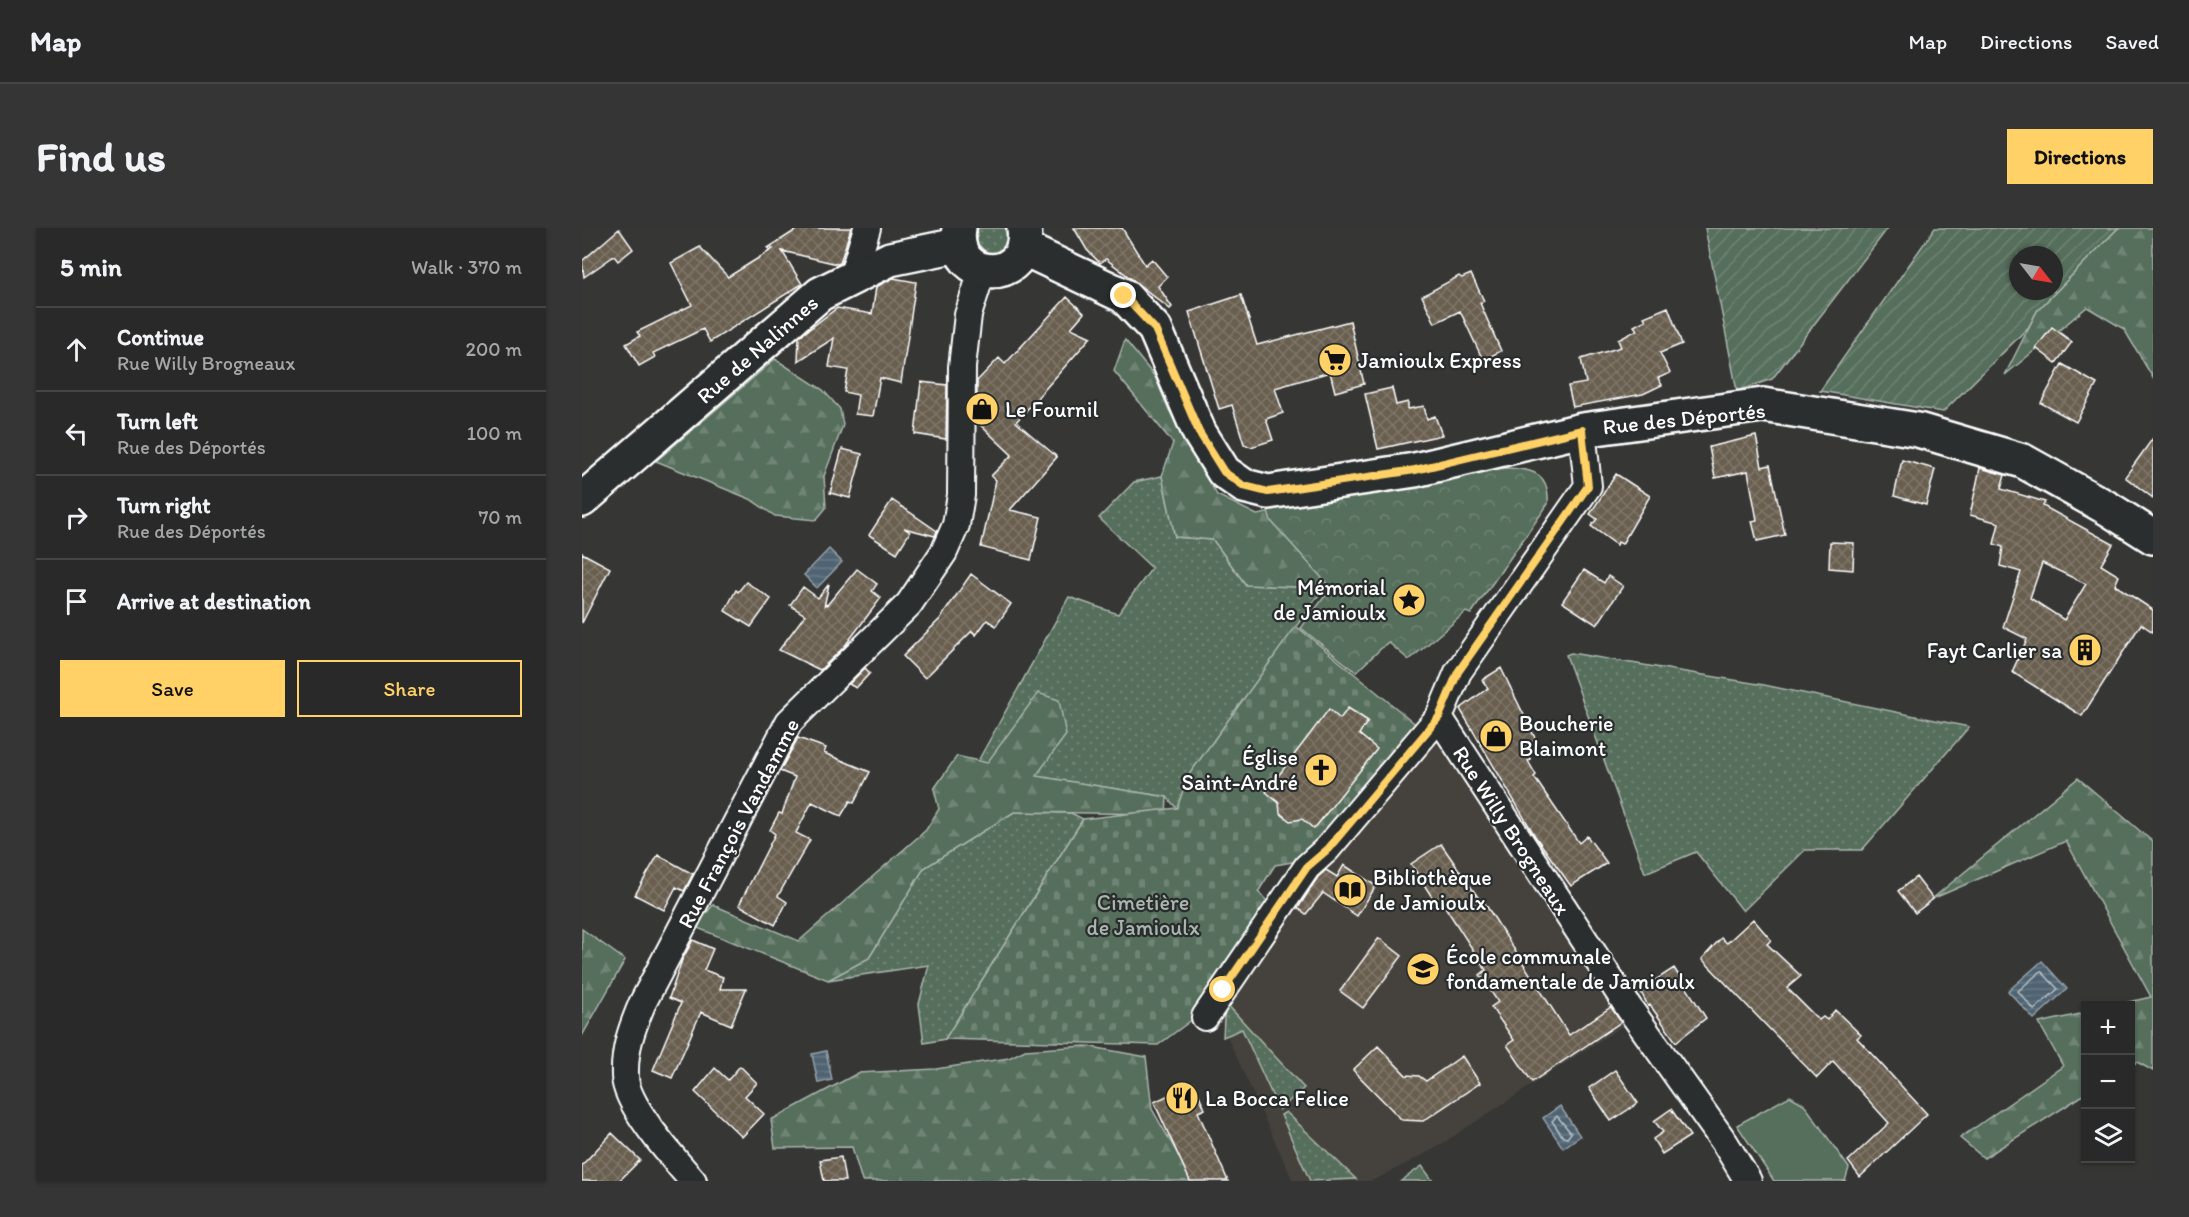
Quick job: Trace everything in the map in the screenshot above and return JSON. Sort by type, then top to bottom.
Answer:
[{"type":"street","points":[[852,278],[867,228]]},
{"type":"street","points":[[958,236],[966,261],[982,271],[1005,270],[1021,256],[1023,238]]},
{"type":"street","name":"Rue de Nalinnes","points":[[582,500],[820,294],[890,259],[958,236]]},
{"type":"street","name":"Rue des Déportés","points":[[1023,238],[1124,296],[1155,329],[1199,432],[1224,472],[1244,486],[1268,492],[1415,470],[1582,430],[1763,405],[1918,430],[2023,461],[2109,509],[2153,537]]},
{"type":"street","name":"Rue François Vandamme","points":[[693,1181],[642,1117],[624,1078],[627,1040],[642,1004],[789,722],[909,604],[928,580],[944,552],[956,525],[961,495],[960,420],[968,315],[982,271]]},
{"type":"street","name":"Rue Willy Brogneaux","points":[[1205,1017],[1307,867],[1328,849],[1439,717],[1458,672],[1588,486],[1582,430]]},
{"type":"street","name":"Rue Willy Brogneaux","points":[[1439,717],[1629,1008],[1725,1143],[1748,1181]]},
{"type":"shaded area","name":"École communale fondamentale de Jamioulx","points":[[1438,733],[1630,1021],[1432,1150],[1376,1179],[1368,1181],[1293,1181],[1218,1016],[1289,913]]},
{"type":"green space","points":[[978,228],[1010,228],[1010,246],[998,255],[988,254],[977,243]]},
{"type":"green space","points":[[1705,228],[1888,228],[1772,379],[1737,391]]},
{"type":"green space","points":[[1935,228],[2118,228],[2063,284],[2063,246],[2009,246],[2009,300],[2048,300],[2037,311],[2028,328],[1943,412],[1820,391]]},
{"type":"green space","points":[[2118,228],[2153,228],[2153,378],[2124,329],[2087,307],[2005,375],[2037,311],[2048,300],[2063,300],[2063,284]]},
{"type":"green space","points":[[1125,340],[1155,377],[1169,410],[1217,495],[1257,515],[1490,470],[1521,478],[1323,528],[1324,588],[1246,585],[1213,540],[1175,537],[1162,476],[1173,443],[1114,371]]},
{"type":"green space","points":[[775,359],[823,390],[840,409],[843,425],[824,476],[826,508],[816,520],[775,516],[750,499],[656,461]]},
{"type":"green space","points":[[1507,468],[1532,472],[1543,479],[1548,494],[1548,504],[1471,614],[1466,612],[1409,660],[1388,642],[1356,672],[1301,628],[1331,588],[1271,521],[1268,511],[1291,504],[1449,473]]},
{"type":"green space","points":[[1162,476],[1175,537],[1213,540],[1246,585],[1324,588],[1188,776],[1177,809],[1167,797],[1035,776],[978,761],[1069,597],[1118,614],[1152,568],[1099,518],[1134,482]]},
{"type":"green space","name":"Cimetière de Jamioulx","points":[[1296,626],[1418,726],[1321,849],[1298,861],[1275,865],[1258,892],[1272,906],[1197,1016],[1158,1045],[945,1039],[1083,819],[1177,808],[1188,776]]},
{"type":"green space","points":[[1571,653],[1764,685],[1969,727],[1862,850],[1805,850],[1743,911],[1696,852],[1645,873],[1566,655]]},
{"type":"green space","points":[[1038,693],[1059,700],[1066,735],[1036,776],[1167,797],[1166,814],[1014,812],[924,868],[869,958],[828,980],[695,927],[713,905],[799,941],[926,830],[939,809],[934,789],[957,756],[987,763]]},
{"type":"green space","points":[[2078,778],[2153,842],[2153,1071],[2137,1062],[2135,1063],[2134,1001],[2151,997],[2066,841],[1932,899]]},
{"type":"green space","points":[[1014,812],[1071,813],[1083,819],[945,1039],[924,1043],[919,1004],[929,965],[828,980],[869,958],[924,868]]},
{"type":"green space","points":[[582,929],[625,960],[582,1036]]},
{"type":"green space","points":[[1225,1002],[1304,1088],[1279,1110],[1242,1029],[1223,1037]]},
{"type":"green space","points":[[2081,1014],[2081,1097],[1984,1158],[1960,1138],[2063,1066],[2039,1023]]},
{"type":"green space","points":[[1086,1046],[1146,1057],[1152,1109],[1193,1181],[862,1181],[852,1147],[775,1148],[771,1120],[858,1073],[936,1069],[1009,1058],[1025,1050]]},
{"type":"green space","points":[[1790,1096],[1804,1104],[1849,1168],[1845,1181],[1774,1181],[1737,1125]]},
{"type":"green space","points":[[1286,1112],[1356,1179],[1310,1181],[1281,1115]]},
{"type":"green space","points":[[1422,1166],[1433,1181],[1401,1181]]},
{"type":"water","points":[[829,549],[842,562],[817,588],[804,575]]},
{"type":"water","points":[[2042,961],[2067,989],[2034,1019],[2008,991]]},
{"type":"water","points":[[826,1051],[832,1080],[818,1083],[812,1054]]},
{"type":"water","points":[[1560,1106],[1580,1136],[1563,1148],[1543,1118]]},
{"type":"building","points":[[799,228],[851,228],[840,263],[782,251],[802,284],[710,342],[703,329],[653,353],[655,357],[639,366],[626,344],[640,336],[637,332],[692,305],[671,263],[700,247],[728,277],[773,249],[768,248]]},
{"type":"building","points":[[1074,228],[1122,228],[1145,265],[1152,259],[1167,277],[1158,286],[1172,307],[1170,309],[1106,259],[1100,263],[1087,250]]},
{"type":"building","points":[[619,229],[633,249],[618,261],[614,256],[584,277],[582,261]]},
{"type":"building","points":[[1471,274],[1484,301],[1480,303],[1501,351],[1483,360],[1460,311],[1435,323],[1422,296],[1459,276],[1462,278]]},
{"type":"building","points":[[893,278],[916,282],[901,383],[880,378],[873,416],[855,414],[858,395],[844,392],[848,370],[829,367],[834,338],[798,361],[799,337],[837,308],[872,314],[876,287]]},
{"type":"building","points":[[1241,295],[1257,345],[1350,321],[1364,384],[1335,392],[1330,372],[1275,388],[1283,413],[1266,419],[1273,440],[1251,447],[1244,444],[1232,405],[1219,409],[1189,312]]},
{"type":"building","points":[[1067,297],[1084,313],[1071,328],[1091,337],[1016,422],[1057,457],[1010,510],[1041,517],[1031,560],[981,547],[996,480],[991,476],[1012,455],[977,422],[977,381],[999,358],[1005,364]]},
{"type":"building","points":[[1668,307],[1682,344],[1660,353],[1670,373],[1658,378],[1662,385],[1643,394],[1573,407],[1568,386],[1586,383],[1581,359],[1621,347],[1618,340],[1637,330],[1634,326],[1646,320],[1644,317]]},
{"type":"building","points":[[2052,327],[2072,342],[2056,363],[2036,348]]},
{"type":"building","points":[[2062,364],[2097,384],[2076,422],[2041,403]]},
{"type":"building","points":[[921,382],[947,385],[946,439],[915,434]]},
{"type":"building","points":[[1392,388],[1396,405],[1408,402],[1408,409],[1424,406],[1427,419],[1435,416],[1442,435],[1378,449],[1365,394]]},
{"type":"building","points":[[1756,436],[1762,467],[1770,465],[1785,535],[1757,541],[1752,521],[1757,520],[1748,471],[1715,478],[1709,447]]},
{"type":"building","points":[[2153,438],[2153,498],[2125,477]]},
{"type":"building","points":[[842,449],[862,454],[850,498],[830,493]]},
{"type":"building","points":[[1902,460],[1935,469],[1926,505],[1894,496]]},
{"type":"building","points":[[1980,468],[2005,475],[2001,489],[2045,502],[2043,506],[2113,544],[2101,565],[2119,576],[2115,585],[2153,610],[2153,632],[2141,624],[2082,716],[2012,672],[2027,639],[2003,627],[2021,572],[2000,566],[2003,547],[1994,544],[1999,523],[1970,515]],"holes":[[[2042,563],[2086,584],[2064,620],[2030,598]]]},
{"type":"building","points":[[1616,474],[1650,496],[1622,544],[1618,542],[1617,545],[1591,526],[1597,519],[1590,514]]},
{"type":"building","points":[[892,500],[937,531],[935,536],[904,528],[910,532],[897,553],[869,535]]},
{"type":"building","points":[[1830,542],[1854,543],[1853,570],[1829,568]]},
{"type":"building","points":[[582,553],[610,568],[582,623]]},
{"type":"building","points":[[857,569],[877,584],[872,591],[881,598],[844,647],[820,670],[779,650],[805,615],[790,605],[803,587],[818,598],[829,584],[824,607]]},
{"type":"building","points":[[1584,570],[1604,583],[1608,576],[1623,586],[1597,625],[1562,602]]},
{"type":"building","points":[[971,574],[1011,604],[996,626],[987,620],[976,635],[972,631],[925,678],[903,656],[940,619]]},
{"type":"building","points":[[746,582],[771,599],[751,627],[725,611],[736,590],[738,592]]},
{"type":"building","points":[[865,668],[870,673],[856,688],[849,684]]},
{"type":"building","points":[[1501,668],[1536,740],[1524,746],[1531,760],[1528,761],[1536,775],[1534,777],[1579,843],[1587,836],[1607,863],[1571,886],[1535,836],[1460,709],[1488,688],[1482,680]]},
{"type":"building","name":"Église Saint-André","points":[[1348,708],[1368,721],[1359,734],[1377,749],[1314,829],[1302,819],[1290,821],[1280,813],[1279,803],[1266,792],[1329,709],[1340,719]]},
{"type":"building","points":[[798,738],[826,748],[824,753],[870,772],[854,803],[850,801],[841,816],[812,802],[796,833],[810,840],[778,896],[787,902],[775,925],[739,905],[775,834],[770,830],[779,813],[782,814],[795,777],[780,771]]},
{"type":"building","points":[[1441,844],[1482,903],[1484,902],[1569,1035],[1611,1007],[1621,1022],[1532,1082],[1507,1045],[1514,1040],[1491,1007],[1498,1002],[1480,975],[1486,970],[1442,902],[1437,905],[1411,864]]},
{"type":"building","points":[[658,855],[693,874],[684,891],[676,887],[664,910],[635,895]]},
{"type":"building","name":"Bibliothèque de Jamioulx","points":[[1344,865],[1376,886],[1357,916],[1323,893],[1306,914],[1298,908],[1318,877],[1326,870],[1337,877]]},
{"type":"building","points":[[1916,877],[1933,899],[1915,913],[1898,891]]},
{"type":"building","points":[[1753,919],[1771,940],[1767,944],[1801,976],[1787,988],[1819,1020],[1823,1017],[1827,1020],[1835,1010],[1861,1035],[1857,1038],[1927,1114],[1860,1177],[1848,1161],[1889,1123],[1833,1061],[1817,1078],[1702,959],[1721,938],[1727,943]]},
{"type":"building","points":[[1379,938],[1402,956],[1363,1008],[1340,991]]},
{"type":"building","points":[[693,940],[713,949],[704,970],[723,977],[720,989],[746,989],[731,1025],[701,1012],[672,1078],[653,1070],[681,1003],[669,998],[682,960]]},
{"type":"building","points":[[1674,968],[1706,1018],[1676,1042],[1650,1005],[1648,1006],[1640,990]]},
{"type":"building","points":[[1378,1046],[1406,1075],[1419,1076],[1426,1081],[1462,1056],[1480,1083],[1423,1121],[1402,1120],[1353,1070]]},
{"type":"building","points":[[740,1066],[757,1083],[745,1096],[764,1114],[742,1137],[695,1092],[715,1068],[728,1080]]},
{"type":"building","points":[[1615,1070],[1638,1103],[1611,1121],[1589,1088]]},
{"type":"building","points":[[1194,1083],[1205,1109],[1198,1112],[1228,1181],[1190,1181],[1154,1102]]},
{"type":"building","points":[[1671,1109],[1690,1136],[1662,1154],[1653,1139],[1663,1132],[1654,1121]]},
{"type":"building","points":[[612,1133],[640,1160],[619,1181],[582,1181],[582,1165]]},
{"type":"building","points":[[841,1157],[845,1181],[824,1181],[820,1160]]},
{"type":"place","name":"Jamioulx Express","points":[[1335,360]]},
{"type":"place","name":"Le Fournil","points":[[982,409]]},
{"type":"place","name":"Mémorial de Jamioulx","points":[[1409,600]]},
{"type":"place","name":"Fayt Carlier sa","points":[[2085,650]]},
{"type":"place","name":"Boucherie Blaimont","points":[[1496,736]]},
{"type":"place","name":"Église Saint-André","points":[[1321,770]]},
{"type":"place","name":"Bibliothèque de Jamioulx","points":[[1350,890]]},
{"type":"place","name":"École communale fondamentale de Jamioulx","points":[[1423,969]]},
{"type":"place","name":"La Bocca Felice","points":[[1182,1098]]},
{"type":"route","points":[[1124,296],[1155,329],[1199,432],[1224,472],[1244,486],[1268,492],[1415,470],[1582,430],[1588,486],[1458,672],[1439,717],[1328,849],[1307,867],[1223,990]]}]
